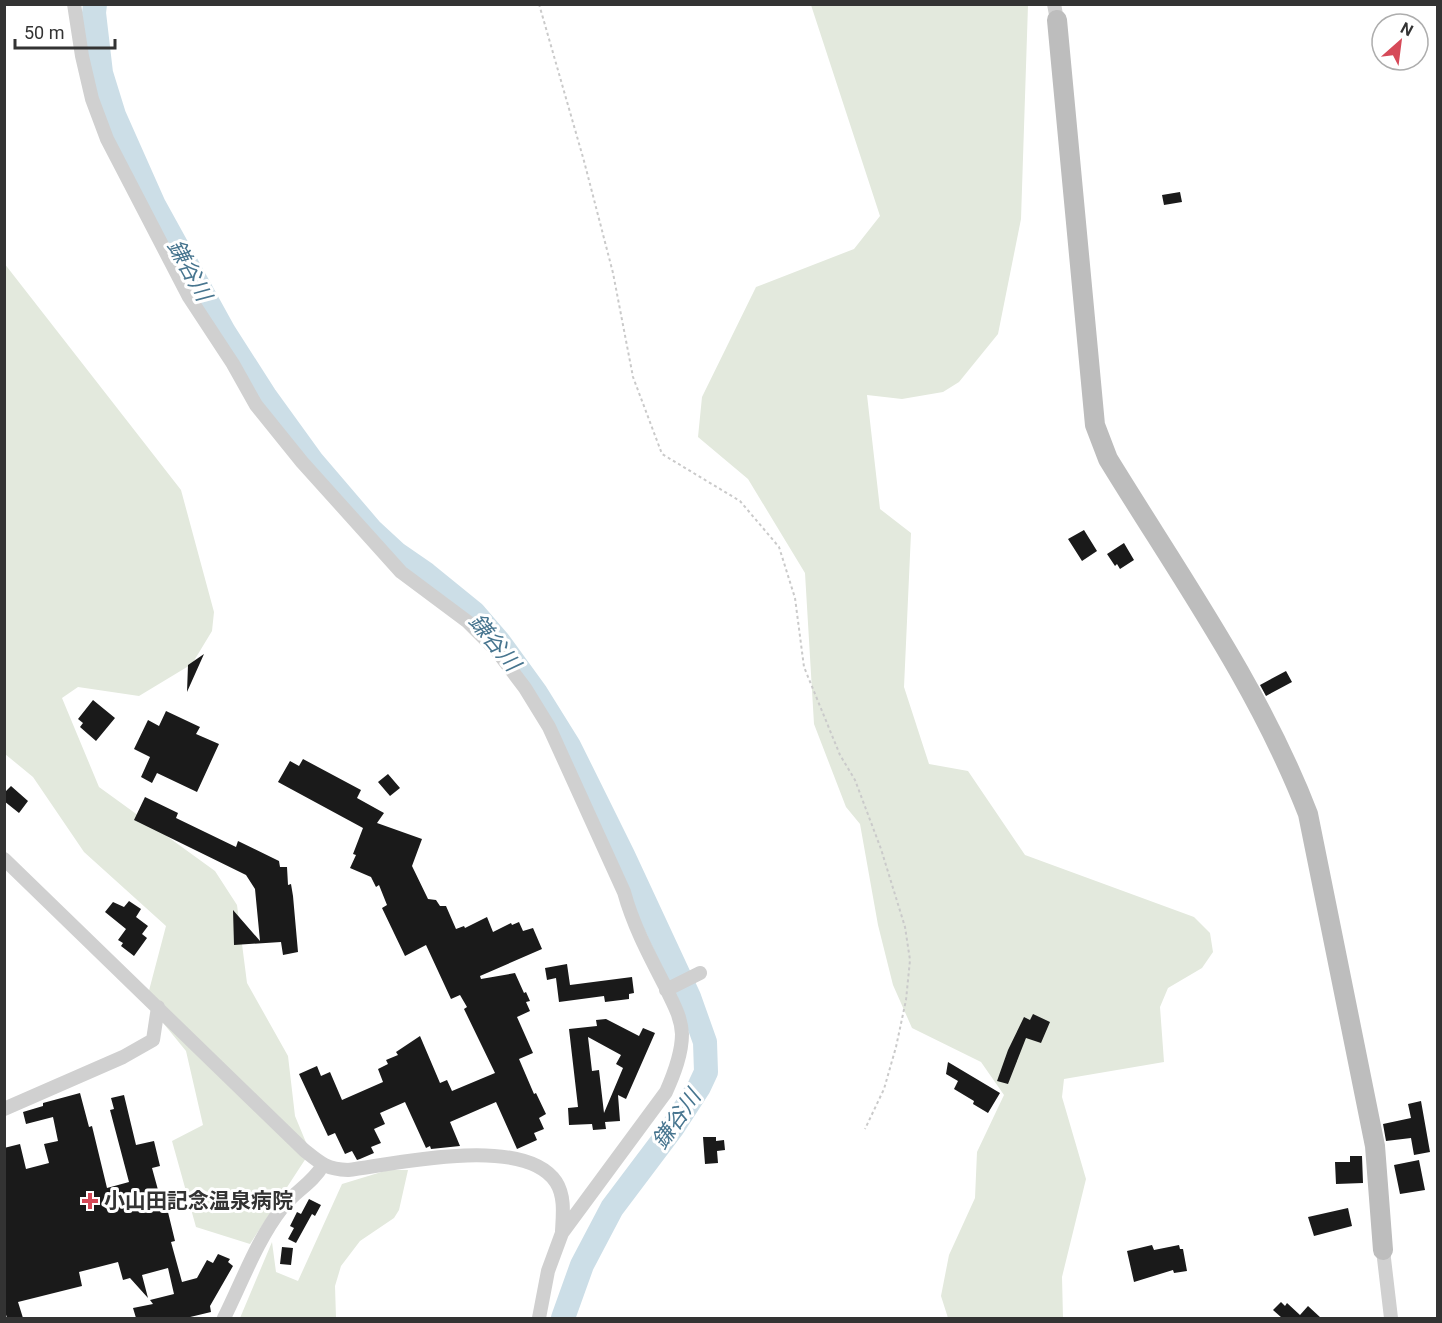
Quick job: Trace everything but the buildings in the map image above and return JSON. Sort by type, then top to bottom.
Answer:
[{"type":"street","points":[[74,4],[82,56],[92,99],[107,139],[189,297],[233,364],[256,405],[302,462],[401,572],[468,622],[497,651],[525,688],[549,727],[624,892],[630,916],[666,990],[676,1004],[682,1031],[681,1047],[674,1076],[666,1092],[562,1233]]},
{"type":"street","points":[[1056,10],[1095,425],[1108,459],[1229,654],[1291,771],[1308,814],[1375,1146],[1391,1318]]},
{"type":"street","points":[[4,859],[323,1166],[348,1170],[468,1154],[496,1155],[531,1163],[545,1170],[556,1182],[564,1208],[562,1233],[548,1271],[538,1318]]},
{"type":"street","points":[[666,990],[700,974]]},
{"type":"street","points":[[4,1109],[123,1057],[153,1040],[158,1007]]},
{"type":"street","points":[[224,1318],[258,1249],[281,1209],[315,1179],[323,1166]]},
{"type":"path","points":[[539,4],[613,273],[633,377],[662,454],[740,501],[779,547],[795,598],[804,667],[840,755],[855,780],[878,840],[905,927],[910,960],[906,1000],[884,1089],[865,1129]]},
{"type":"shaded area","points":[[811,5],[1028,5],[1021,219],[998,334],[959,382],[943,392],[902,399],[867,395],[880,509],[911,533],[904,687],[929,764],[968,771],[1025,855],[1194,917],[1210,933],[1213,952],[1202,968],[1168,988],[1160,1007],[1164,1062],[1064,1079],[1062,1097],[1086,1179],[1062,1277],[1063,1318],[948,1318],[941,1296],[949,1255],[975,1198],[977,1152],[1004,1095],[981,1062],[912,1028],[893,985],[878,925],[860,824],[846,807],[814,724],[805,573],[748,479],[698,437],[702,397],[756,287],[854,249],[880,216]]},
{"type":"shaded area","points":[[4,263],[181,490],[214,612],[212,631],[192,664],[139,696],[78,687],[62,698],[99,787],[215,871],[237,905],[247,983],[288,1056],[295,1116],[310,1152],[250,1244],[196,1227],[172,1141],[203,1125],[186,1051],[146,1002],[166,926],[84,852],[33,777],[5,754]]},
{"type":"shaded area","points":[[388,1170],[408,1170],[399,1210],[394,1218],[360,1241],[341,1266],[335,1286],[336,1318],[240,1318],[272,1242],[276,1272],[298,1281],[342,1184]]},
{"type":"waterway","name":"鎌谷川","points":[[95,4],[101,73],[114,115],[154,205],[224,332],[265,396],[312,461],[371,530],[397,554],[474,613],[499,642],[536,693],[569,746],[689,997],[705,1042],[706,1072],[673,1127],[612,1208],[582,1265],[563,1318]]},
{"type":"place","name":"小山田記念温泉病院","points":[[90,1201]]}]
